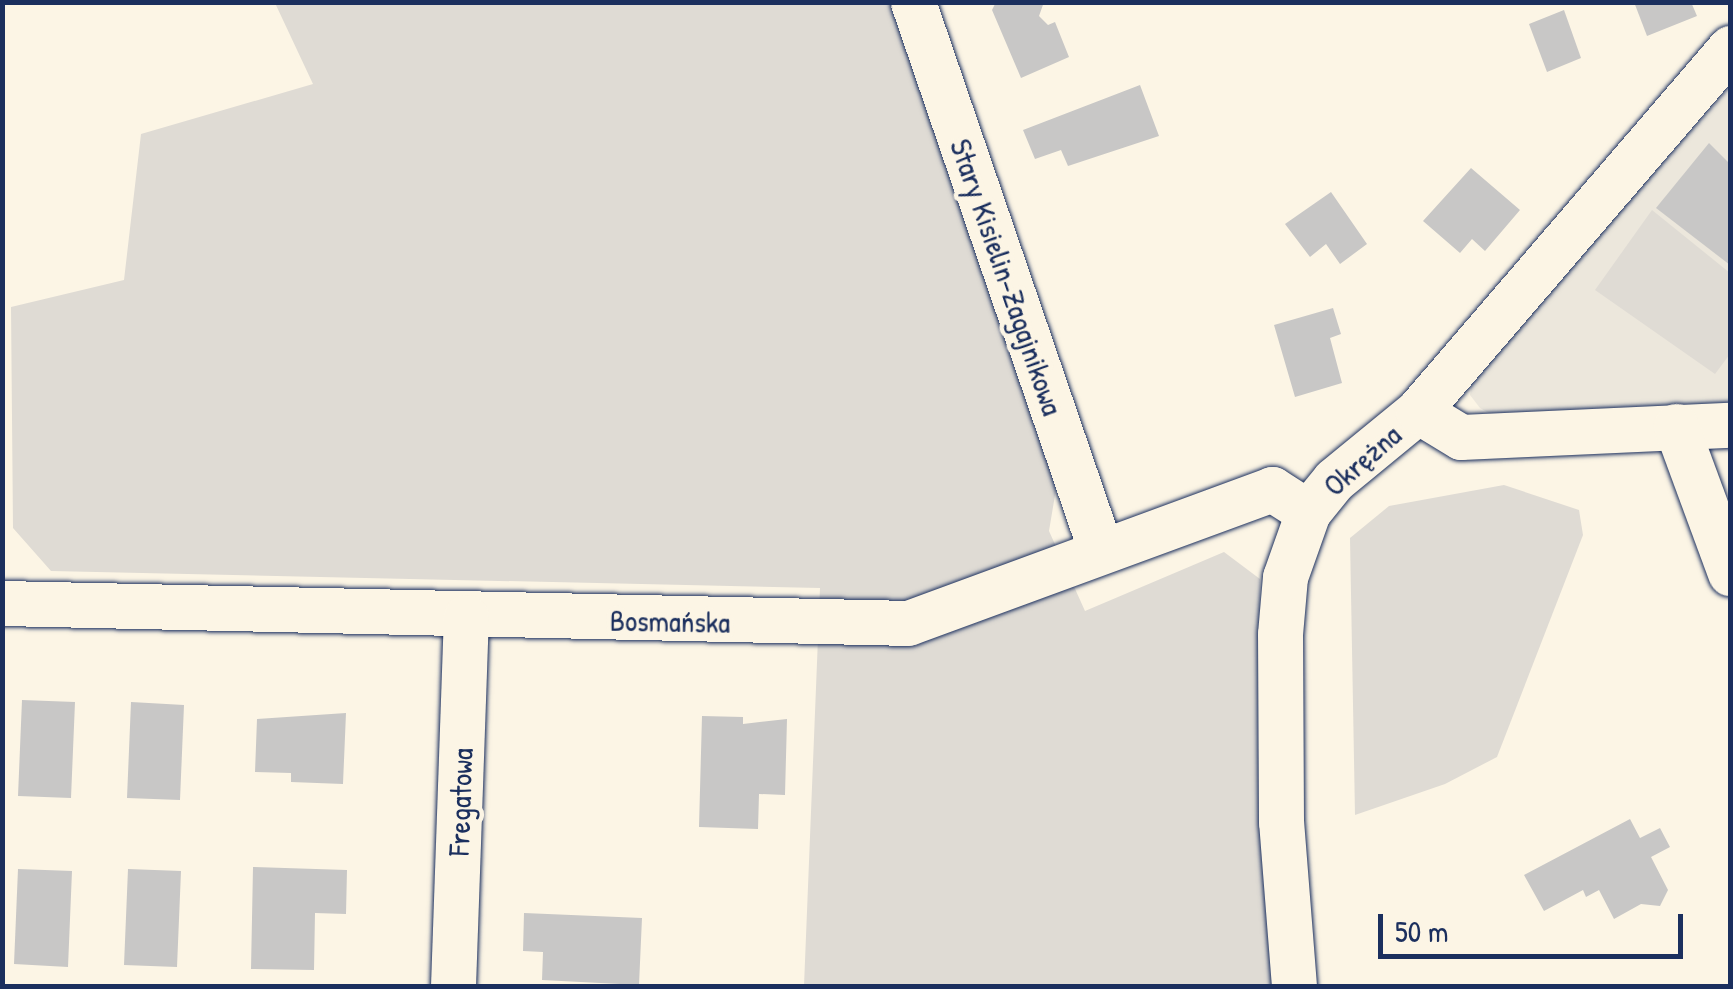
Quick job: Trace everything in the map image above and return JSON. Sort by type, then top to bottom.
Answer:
[{"type":"street","name":"Stary Kisielin-Zagajnikowa","points":[[913,2],[1101,551]]},
{"type":"street","name":"Okrężna","points":[[1294,986],[1281,822],[1280,634],[1285,577],[1308,512],[1334,480],[1418,411],[1730,48]]},
{"type":"street","points":[[1418,411],[1460,438],[1730,426]]},
{"type":"street","points":[[1676,426],[1730,573]]},
{"type":"street","name":"Bosmańska","points":[[2,603],[466,618],[908,623],[1272,489],[1308,512]]},
{"type":"street","name":"Fregatowa","points":[[453,986],[466,618]]},
{"type":"shaded area","points":[[275,3],[897,3],[1059,471],[1049,531],[1085,611],[1224,552],[1260,579],[1258,747],[1277,986],[804,986],[820,588],[51,571],[13,528],[11,307],[124,280],[141,134],[313,84]]},
{"type":"shaded area","points":[[1730,87],[1730,411],[1494,416],[1480,408],[1470,395],[1473,377]]},
{"type":"shaded area","points":[[1652,210],[1730,273],[1730,354],[1715,374],[1595,290]]},
{"type":"shaded area","points":[[1504,485],[1579,510],[1583,535],[1497,757],[1445,784],[1355,815],[1350,538],[1389,506]]},
{"type":"building","points":[[996,2],[1044,2],[1039,16],[1048,25],[1055,22],[1069,57],[1021,78],[992,10]]},
{"type":"building","points":[[1634,2],[1691,2],[1697,16],[1647,36]]},
{"type":"building","points":[[1564,10],[1581,58],[1547,72],[1529,24]]},
{"type":"building","points":[[1140,85],[1159,136],[1068,166],[1061,150],[1035,159],[1023,130]]},
{"type":"building","points":[[1709,143],[1730,164],[1730,265],[1656,208]]},
{"type":"building","points":[[1471,168],[1520,210],[1485,251],[1472,239],[1460,253],[1423,221]]},
{"type":"building","points":[[1331,192],[1367,244],[1340,264],[1326,244],[1310,257],[1285,224]]},
{"type":"building","points":[[1333,308],[1341,334],[1330,338],[1342,383],[1295,397],[1274,325]]},
{"type":"building","points":[[22,700],[75,702],[71,798],[18,796]]},
{"type":"building","points":[[131,702],[184,705],[180,800],[127,798]]},
{"type":"building","points":[[346,713],[343,784],[291,782],[291,773],[255,772],[257,719]]},
{"type":"building","points":[[702,716],[743,717],[743,724],[787,719],[785,795],[759,794],[758,829],[699,827]]},
{"type":"building","points":[[1630,819],[1640,838],[1660,828],[1670,847],[1651,857],[1668,890],[1660,906],[1641,904],[1614,919],[1599,890],[1586,897],[1583,890],[1544,911],[1524,875]]},
{"type":"building","points":[[253,867],[347,870],[346,914],[315,913],[314,970],[251,969]]},
{"type":"building","points":[[18,869],[72,871],[68,967],[14,964]]},
{"type":"building","points":[[128,869],[181,871],[177,967],[124,965]]},
{"type":"building","points":[[524,913],[642,918],[639,985],[542,980],[543,952],[523,951]]}]
